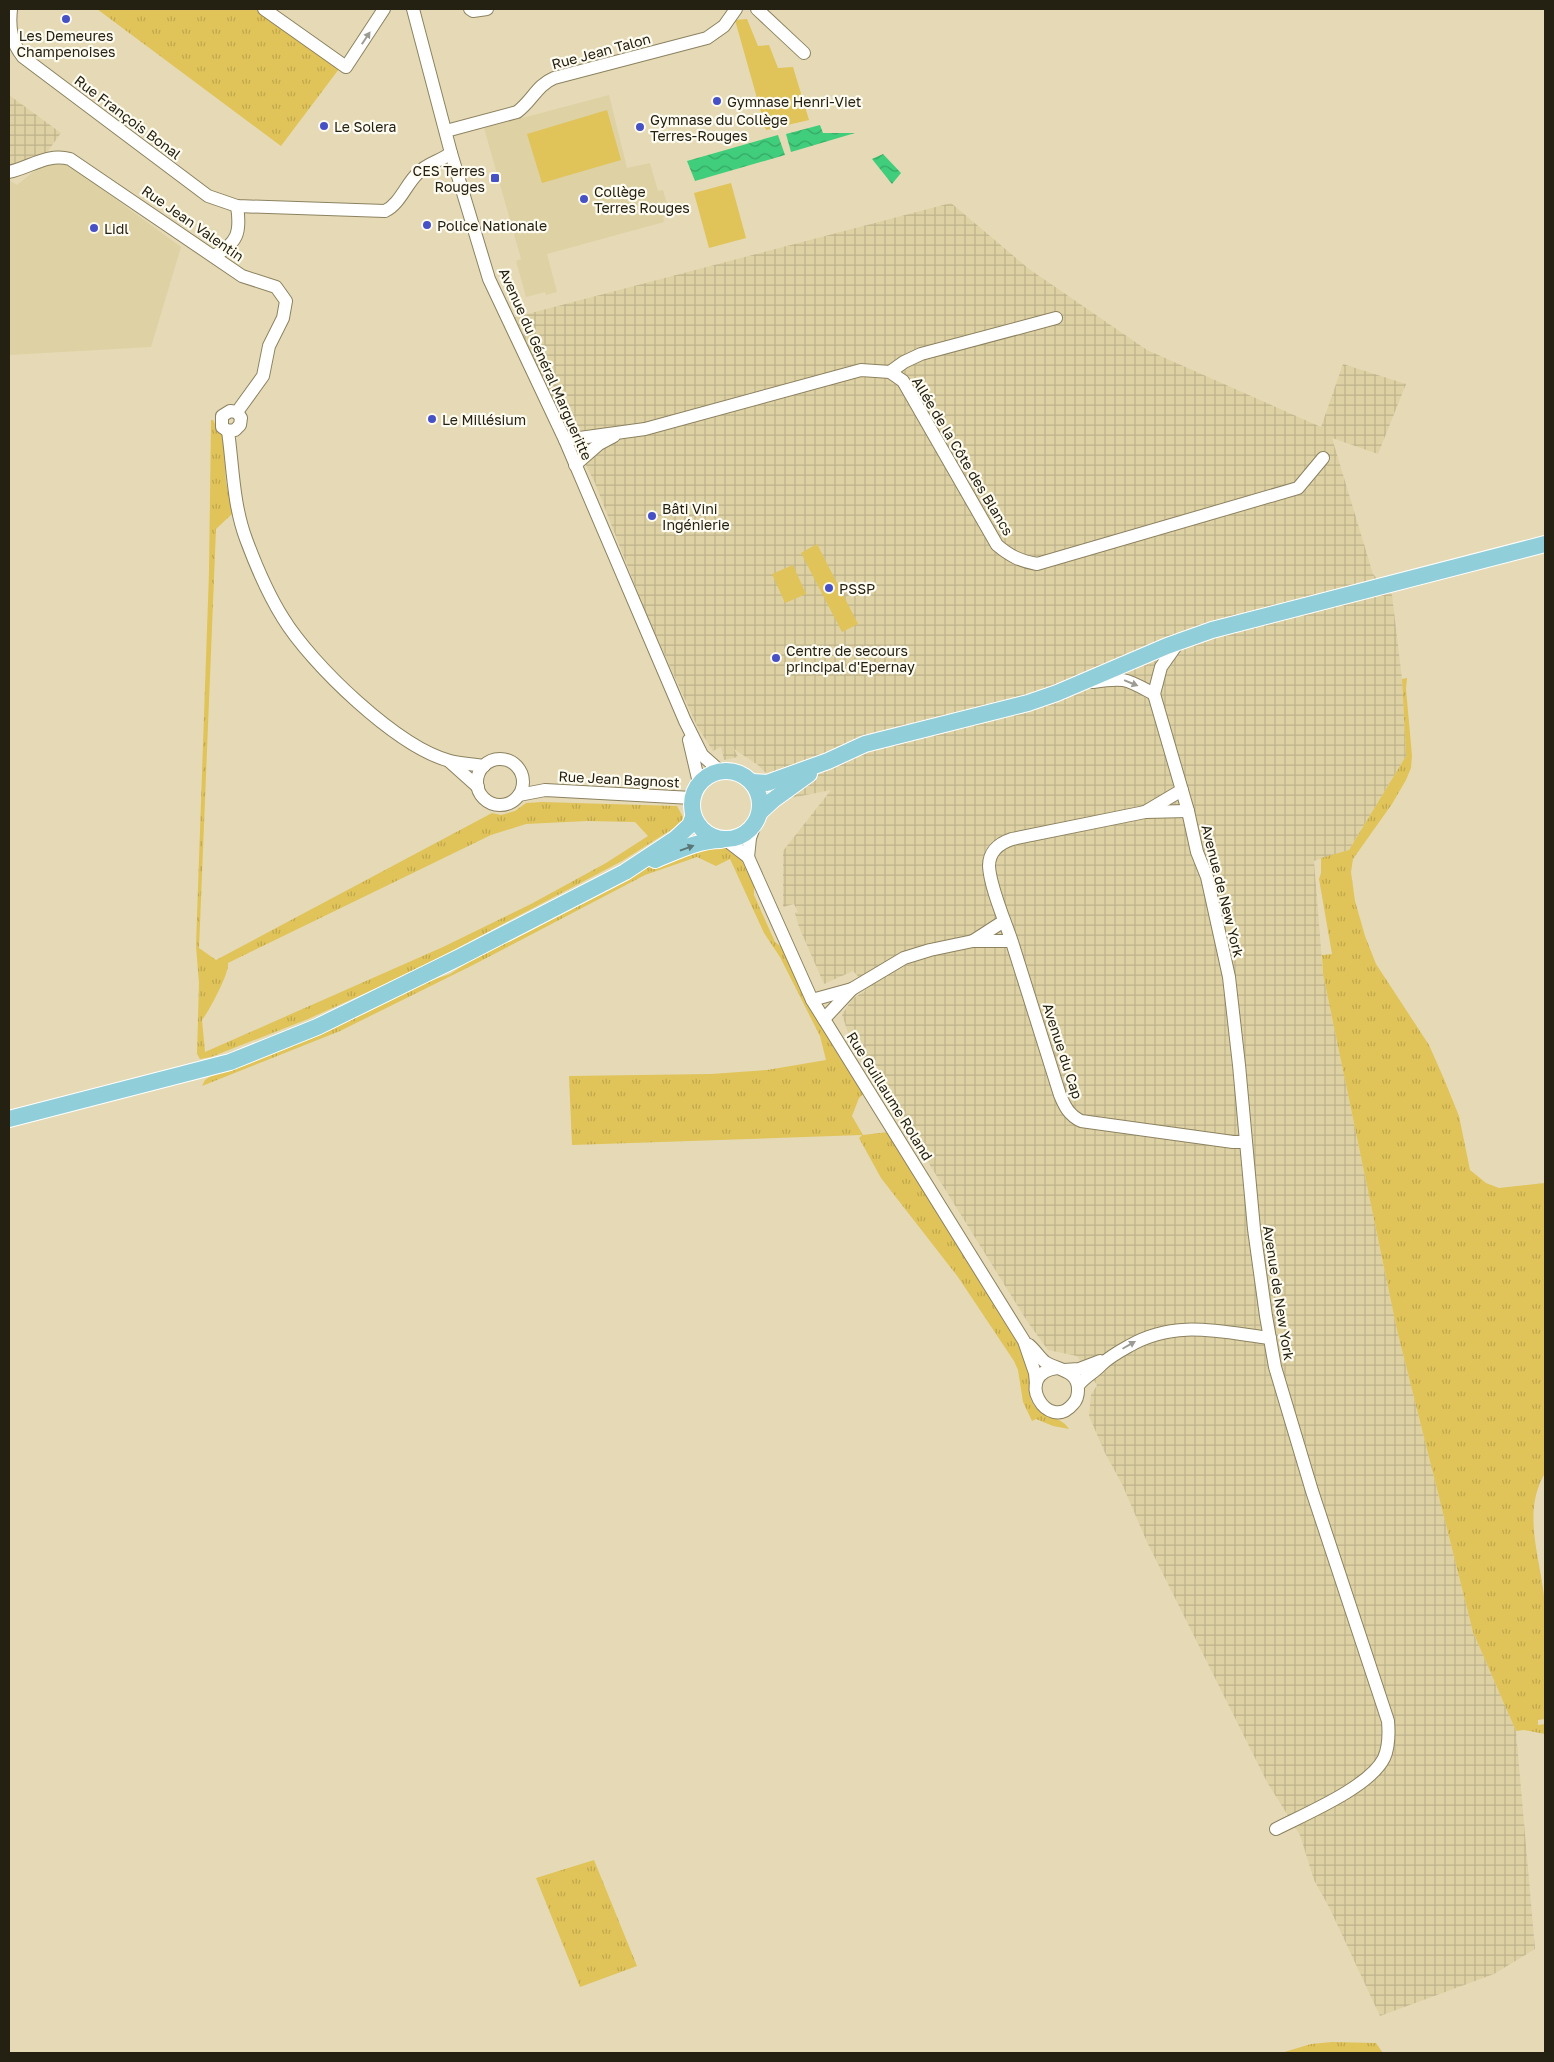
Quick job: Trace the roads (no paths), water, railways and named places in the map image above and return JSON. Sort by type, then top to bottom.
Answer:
[{"type":"main road","points":[[625,872],[675,839],[690,825],[693,817],[696,790],[705,777],[720,771],[736,772],[753,782],[767,783],[866,744],[1028,703],[1083,684],[1180,641],[1212,630],[1545,544]]},
{"type":"main road","points":[[9,1119],[230,1062],[317,1027],[384,995],[625,872],[691,846],[712,840],[737,838],[773,800],[828,760]]},
{"type":"main road","points":[[753,782],[761,800],[757,819]]},
{"type":"main road","points":[[693,817],[702,830],[723,840]]},
{"type":"street","name":"Rue François Bonal","points":[[11,9],[10,25],[13,45],[23,57],[208,196],[237,206],[385,211],[392,208],[418,173],[452,153]]},
{"type":"street","points":[[267,10],[346,67],[384,9]]},
{"type":"street","name":"Avenue du Général Margueritte","points":[[413,9],[446,132],[489,279],[564,440],[685,721],[702,755],[720,771]]},
{"type":"street","points":[[470,9],[478,11],[487,9]]},
{"type":"street","name":"Rue Jean Talon","points":[[446,132],[517,112],[524,107],[544,82],[554,78],[707,38],[720,29],[736,9]]},
{"type":"street","points":[[757,9],[804,53]]},
{"type":"street","name":"Rue Jean Valentin","points":[[9,172],[48,157],[61,156],[70,159],[242,276],[276,288],[286,301],[282,318],[269,346],[263,376]]},
{"type":"street","points":[[214,256],[226,250],[237,238],[240,223],[237,206]]},
{"type":"street","points":[[564,440],[645,429],[861,370],[890,372],[904,362],[922,354],[1056,318]]},
{"type":"street","name":"Allée de la Côte des Blancs","points":[[890,372],[903,381],[997,545],[1010,557],[1022,562],[1037,564],[1298,488],[1323,458]]},
{"type":"street","name":"Rue Jean Bagnost","points":[[263,376],[237,412],[241,418],[240,425],[235,430],[228,431],[234,488],[246,538],[261,577],[283,618],[309,654],[384,724],[420,747],[449,760],[484,766],[497,760],[512,763],[521,774],[545,790]]},
{"type":"street","points":[[575,465],[599,444],[619,433]]},
{"type":"street","points":[[1083,684],[1112,679],[1127,680],[1154,694],[1161,667],[1170,652],[1180,641]]},
{"type":"street","name":"Avenue de New York","points":[[1154,694],[1188,811],[1197,852],[1207,877],[1229,977],[1254,1230],[1276,1367],[1299,1448],[1387,1714],[1388,1730],[1385,1756],[1379,1767],[1363,1783],[1276,1829]]},
{"type":"street","name":"Avenue du Général Margueritte","points":[[685,721],[696,790]]},
{"type":"street","name":"Rue Jean Bagnost","points":[[449,760],[478,787],[485,800],[499,805],[514,801],[519,795],[545,790],[696,790]]},
{"type":"street","points":[[478,787],[477,780],[484,766]]},
{"type":"street","points":[[519,795],[522,788],[521,774]]},
{"type":"street","points":[[1145,812],[1182,790]]},
{"type":"street","points":[[1145,812],[1188,811]]},
{"type":"street","name":"Avenue du Cap","points":[[1145,812],[1002,842],[992,853],[989,866],[1004,921],[1060,1094],[1066,1110],[1072,1116],[1081,1121],[1233,1142],[1246,1142]]},
{"type":"street","points":[[723,840],[748,857],[750,838],[757,819]]},
{"type":"street","name":"Rue Guillaume Roland","points":[[748,857],[812,1000],[1024,1341],[1040,1358],[1060,1369]]},
{"type":"street","points":[[972,941],[1004,921]]},
{"type":"street","points":[[812,1000],[852,989],[904,958],[930,950],[972,941],[1011,941]]},
{"type":"street","points":[[824,1019],[852,989]]},
{"type":"street","points":[[1060,1369],[1075,1379],[1078,1386],[1077,1398],[1074,1403],[1067,1409],[1058,1412],[1046,1409],[1040,1404],[1035,1391],[1038,1379],[1046,1371],[1060,1369],[1079,1369],[1105,1360],[1142,1338],[1164,1331],[1190,1328],[1270,1338]]},
{"type":"street","name":"Rue Guillaume Roland","points":[[1024,1341],[1035,1374],[1036,1384]]},
{"type":"street","points":[[1078,1386],[1086,1376],[1105,1360]]},
{"type":"water","points":[[820,125],[823,133],[855,133],[791,152],[786,134]]},
{"type":"water","points":[[778,135],[785,155],[695,181],[687,161]]},
{"type":"water","points":[[883,154],[901,173],[892,184],[872,159]]},
{"type":"place","name":"Les Demeures Champenoises","points":[[66,19]]},
{"type":"place","name":"Gymnase Henri-Viet","points":[[717,101]]},
{"type":"place","name":"Le Solera","points":[[324,126]]},
{"type":"place","name":"Gymnase du Collège Terres-Rouges","points":[[640,127]]},
{"type":"place","name":"CES Terres Rouges","points":[[495,178]]},
{"type":"place","name":"Collège Terres Rouges","points":[[584,199]]},
{"type":"place","name":"Police Nationale","points":[[427,225]]},
{"type":"place","name":"Lidl","points":[[94,228]]},
{"type":"place","name":"Le Millésium","points":[[432,419]]},
{"type":"place","name":"Bâti Vini Ingénierie","points":[[652,516]]},
{"type":"place","name":"PSSP","points":[[829,588]]},
{"type":"place","name":"Centre de secours principal d'Epernay","points":[[776,658]]}]
